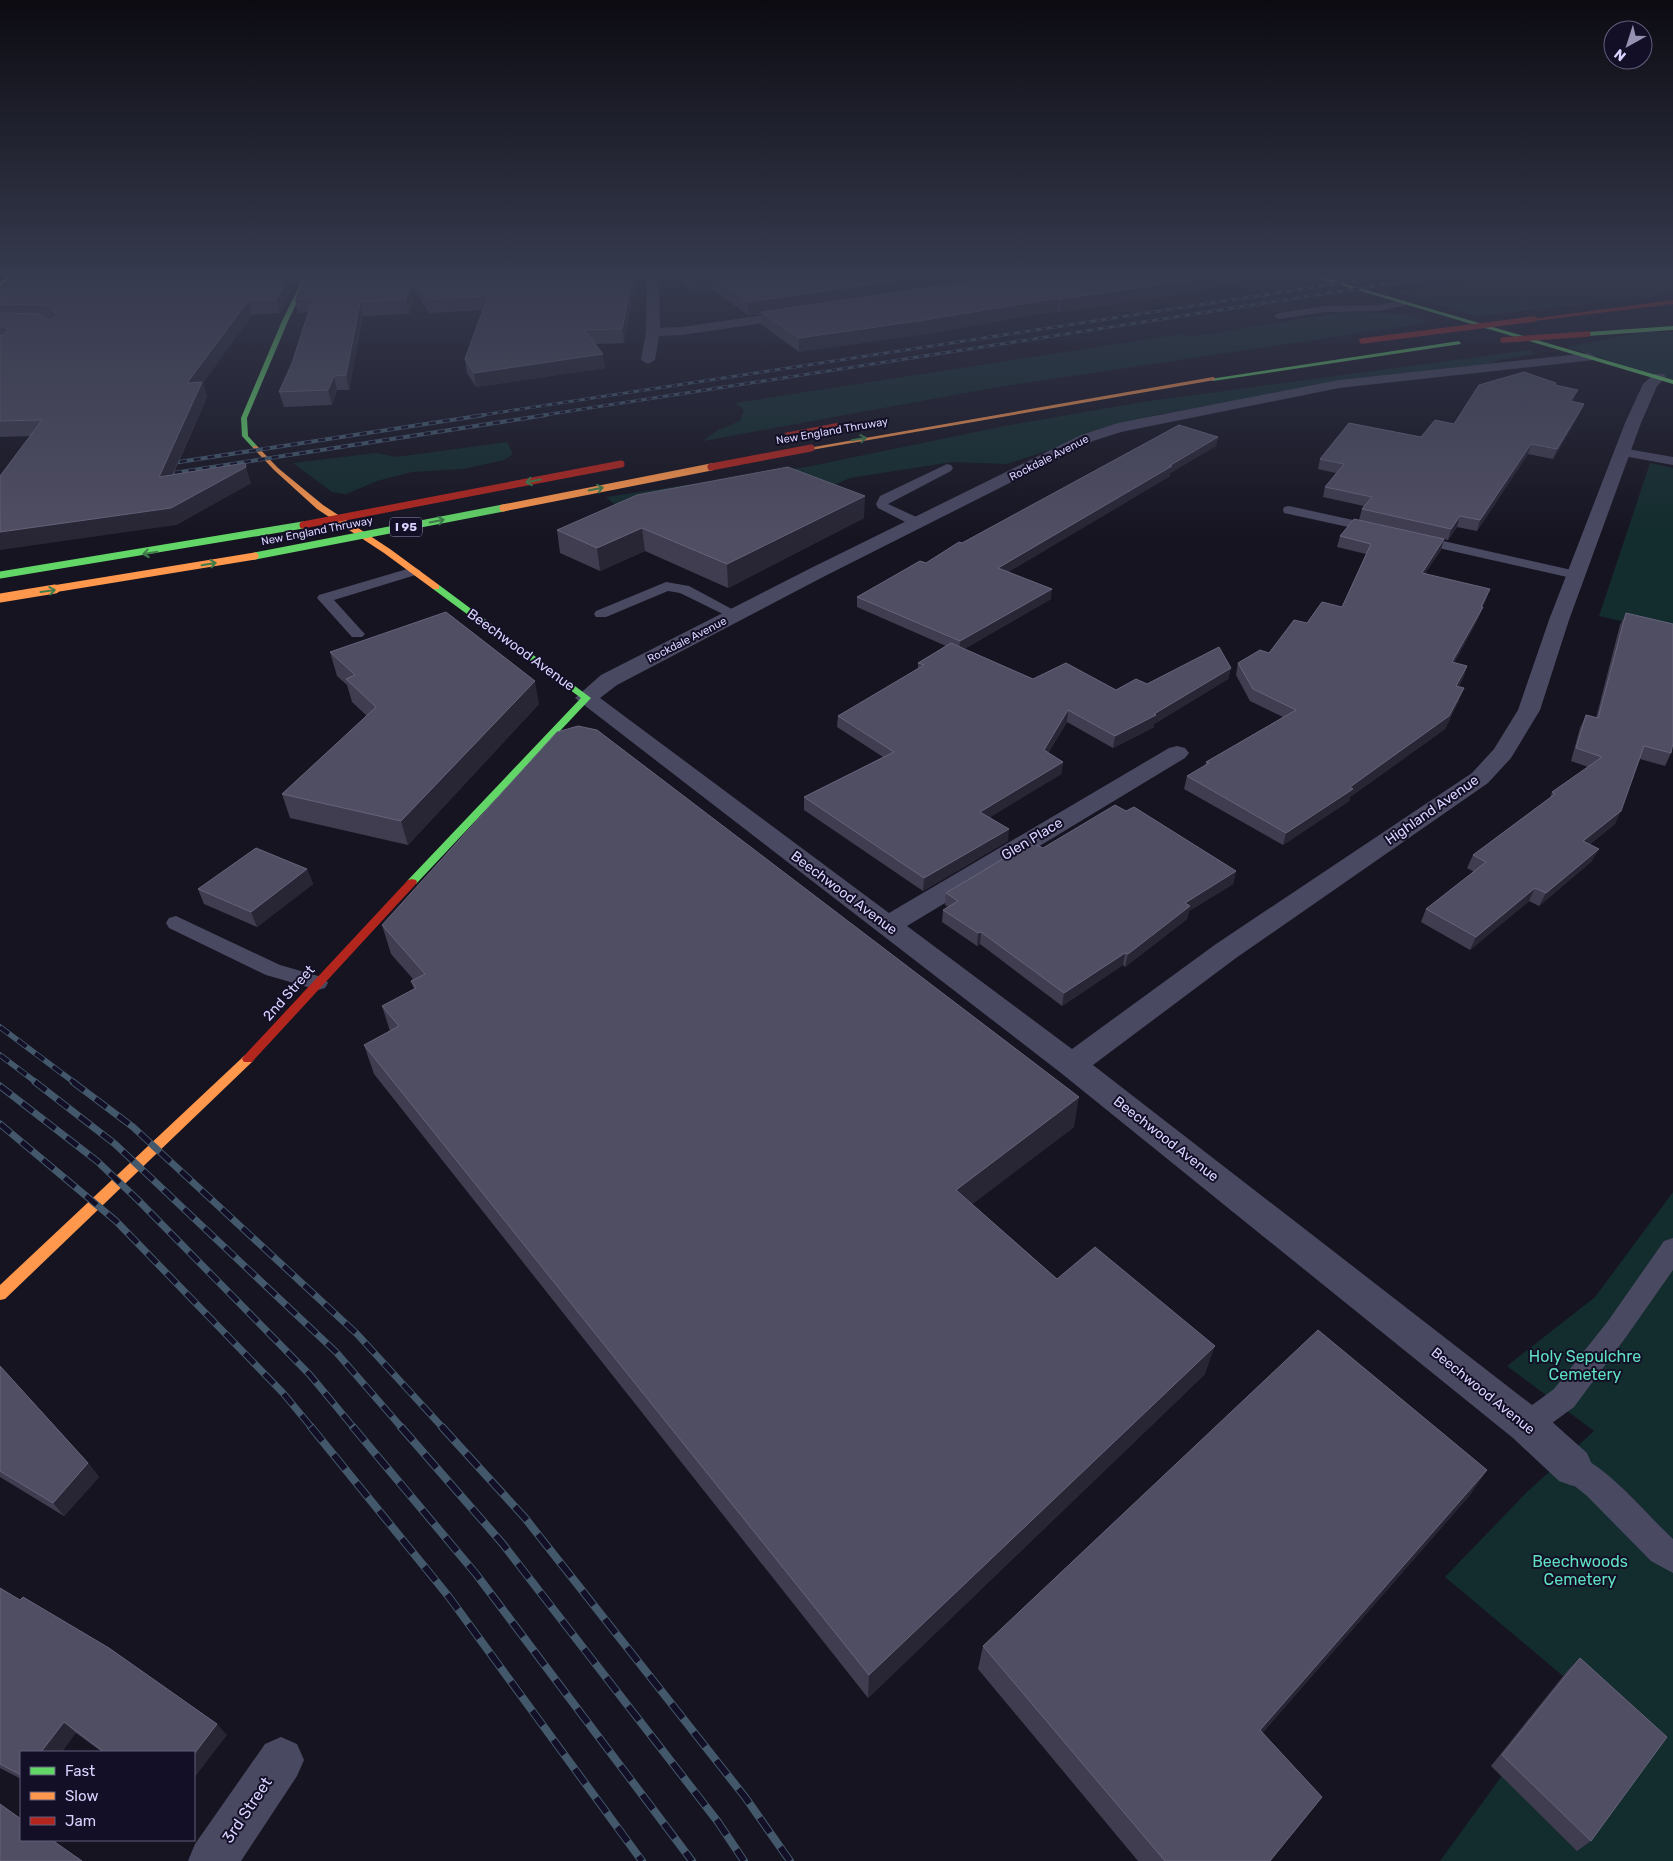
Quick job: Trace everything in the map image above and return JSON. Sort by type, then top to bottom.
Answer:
[{"type":"main road","name":"Beechwood Avenue","points":[[267,364],[244,418],[245,436],[276,469],[320,506],[414,571],[586,698]]},
{"type":"main road","name":"New England Thruway","points":[[0,598],[226,561],[811,448],[1119,394],[1317,364]]},
{"type":"main road","points":[[1612,364],[1666,380]]},
{"type":"main road","name":"New England Thruway","points":[[783,434],[846,423]]},
{"type":"main road","name":"New England Thruway","points":[[0,576],[242,537],[633,462]]},
{"type":"main road","name":"2nd Street","points":[[6,1280],[255,1054],[318,983],[586,698]]},
{"type":"street","name":"Rockdale Avenue","points":[[586,698],[609,680],[1087,438],[1118,428],[1339,384],[1526,364]]},
{"type":"street","name":"Highland Avenue","points":[[1072,1065],[1226,950],[1480,778],[1503,752],[1529,710],[1576,575],[1622,452],[1650,384],[1666,380]]},
{"type":"street","name":"Beechwood Avenue","points":[[586,698],[1072,1065],[1527,1425],[1573,1467]]},
{"type":"street","name":"Glen Place","points":[[887,926],[1177,752]]},
{"type":"street","name":"3rd Street","points":[[212,1861],[282,1760]]},
{"type":"lane","points":[[1622,452],[1673,461]]},
{"type":"lane","points":[[918,523],[884,508],[882,504],[886,499],[947,468]]},
{"type":"lane","points":[[1289,510],[1576,575]]},
{"type":"lane","points":[[357,634],[324,598],[414,571]]},
{"type":"lane","points":[[601,614],[666,586],[684,589],[736,615]]},
{"type":"lane","points":[[176,923],[273,970],[318,983]]},
{"type":"lane","points":[[1527,1425],[1564,1398],[1617,1329],[1673,1249]]},
{"type":"lane","points":[[1573,1467],[1596,1485],[1662,1550],[1673,1558]]},
{"type":"green space","points":[[988,364],[1154,364],[998,387],[703,441],[718,430],[740,421],[744,410],[735,403]]},
{"type":"green space","points":[[1426,364],[1490,364],[1292,391],[1156,415],[1007,464],[952,462],[850,478],[825,489],[629,517],[606,497],[806,467],[1005,426],[1142,402]]},
{"type":"green space","points":[[1620,364],[1673,364],[1673,381]]},
{"type":"green space","points":[[507,442],[513,454],[504,460],[463,469],[412,472],[377,481],[346,494],[332,492],[293,463],[376,453],[397,457]]},
{"type":"green space","points":[[1650,463],[1673,468],[1673,633],[1599,616]]},
{"type":"green space","name":"Beechwoods Cemetery","points":[[1673,1192],[1673,1861],[1440,1861],[1570,1682],[1445,1577],[1527,1492],[1594,1431],[1507,1366],[1595,1297]]},
{"type":"building","points":[[0,364],[201,364],[187,383],[202,382],[159,477],[245,463],[246,467],[171,508],[0,532],[0,476],[42,420],[0,421]]},
{"type":"building","points":[[292,364],[348,364],[346,375],[334,376],[328,390],[279,392]]},
{"type":"building","points":[[468,364],[536,364],[474,373]]},
{"type":"building","points":[[1524,372],[1556,383],[1555,385],[1578,390],[1570,401],[1584,404],[1557,449],[1531,444],[1480,520],[1460,516],[1451,529],[1362,509],[1372,497],[1325,487],[1344,464],[1320,459],[1349,423],[1421,437],[1435,420],[1454,424],[1479,385]]},
{"type":"building","points":[[1179,425],[1218,437],[998,568],[1052,589],[960,641],[857,597],[920,561],[926,563],[959,542],[962,543]]},
{"type":"building","points":[[788,467],[865,496],[727,564],[642,528],[597,548],[557,530],[637,495]]},
{"type":"building","points":[[1354,519],[1444,539],[1422,573],[1490,589],[1481,607],[1483,607],[1452,662],[1467,666],[1456,686],[1464,688],[1449,716],[1350,787],[1353,789],[1286,833],[1187,776],[1209,763],[1206,762],[1296,710],[1253,689],[1238,663],[1260,650],[1269,653],[1294,620],[1307,623],[1322,602],[1342,607],[1371,544],[1340,536]]},
{"type":"building","points":[[446,612],[535,681],[401,821],[282,794],[376,707],[346,679],[355,675],[330,652]]},
{"type":"building","points":[[1626,613],[1673,624],[1673,743],[1671,753],[1644,746],[1621,811],[1583,841],[1599,849],[1546,893],[1535,888],[1476,937],[1426,909],[1486,862],[1473,855],[1555,794],[1552,792],[1602,757],[1576,748],[1586,715],[1598,718]]},
{"type":"building","points":[[951,643],[1033,679],[1066,663],[1116,690],[1136,679],[1147,684],[1219,647],[1231,668],[1154,714],[1156,715],[1115,736],[1068,710],[1044,750],[1063,762],[980,812],[1009,829],[924,878],[804,797],[894,752],[838,716],[924,665],[918,663]]},
{"type":"building","points":[[578,726],[597,730],[1079,1097],[956,1190],[1057,1279],[1095,1247],[1215,1346],[869,1675],[364,1045],[399,1026],[382,1006],[416,988],[411,981],[425,974],[382,925],[557,732]]},
{"type":"building","points":[[1115,805],[1126,811],[1134,807],[1236,871],[1185,903],[1190,906],[1128,954],[1125,953],[1064,993],[981,932],[978,933],[943,910],[958,901],[946,893],[1031,842],[1043,848]]},
{"type":"building","points":[[256,848],[307,869],[251,912],[198,889]]},
{"type":"building","points":[[1318,1330],[1487,1470],[1260,1730],[1322,1797],[1270,1861],[1165,1861],[983,1646]]},
{"type":"building","points":[[0,1366],[88,1463],[53,1503],[0,1471]]},
{"type":"building","points":[[0,1588],[20,1600],[23,1597],[109,1648],[217,1724],[195,1753],[195,1751],[103,1751],[64,1722],[42,1751],[20,1751],[20,1774],[0,1764]]},
{"type":"building","points":[[1580,1658],[1667,1737],[1591,1841],[1502,1755]]},
{"type":"building","points":[[0,1804],[20,1818],[20,1841],[53,1841],[82,1861],[0,1861]]},
{"type":"railway","points":[[476,416],[816,364]]},
{"type":"railway","points":[[538,416],[873,364]]},
{"type":"railway","points":[[166,464],[484,415]]},
{"type":"railway","points":[[161,475],[546,415]]},
{"type":"railway","points":[[0,1027],[75,1083]]},
{"type":"railway","points":[[0,1055],[37,1083]]},
{"type":"railway","points":[[35,1082],[115,1144],[336,1352],[402,1428]]},
{"type":"railway","points":[[73,1082],[133,1127],[357,1334],[443,1428]]},
{"type":"railway","points":[[0,1086],[97,1161],[138,1200],[310,1375],[354,1428]]},
{"type":"railway","points":[[0,1124],[116,1221],[283,1393],[312,1428]]},
{"type":"railway","points":[[311,1427],[449,1597],[642,1861]]},
{"type":"railway","points":[[353,1427],[476,1574],[692,1861]]},
{"type":"railway","points":[[401,1427],[502,1543],[718,1822],[744,1861]]},
{"type":"railway","points":[[442,1427],[525,1518],[745,1797],[790,1861]]},
{"type":"traffic: fast","points":[[255,447],[245,436],[244,418],[267,364]]},
{"type":"traffic: fast","points":[[1213,379],[1317,364]]},
{"type":"traffic: fast","points":[[1611,364],[1673,382]]},
{"type":"traffic: fast","points":[[255,556],[503,508]]},
{"type":"traffic: fast","points":[[0,575],[303,525]]},
{"type":"traffic: fast","points":[[412,882],[586,698],[436,587]]},
{"type":"traffic: slow","points":[[811,448],[1213,379]]},
{"type":"traffic: slow","points":[[255,447],[276,469],[320,507],[387,551],[436,587]]},
{"type":"traffic: slow","points":[[503,508],[711,467]]},
{"type":"traffic: slow","points":[[0,598],[255,556]]},
{"type":"traffic: slow","points":[[0,1294],[248,1059]]},
{"type":"traffic: jam","points":[[787,433],[837,425]]},
{"type":"traffic: jam","points":[[711,467],[811,448]]},
{"type":"traffic: jam","points":[[303,525],[621,464]]},
{"type":"traffic: jam","points":[[248,1059],[412,882]]},
{"type":"park label","name":"Holy Sepulchre Cemetery","points":[[1585,1365]]}]
